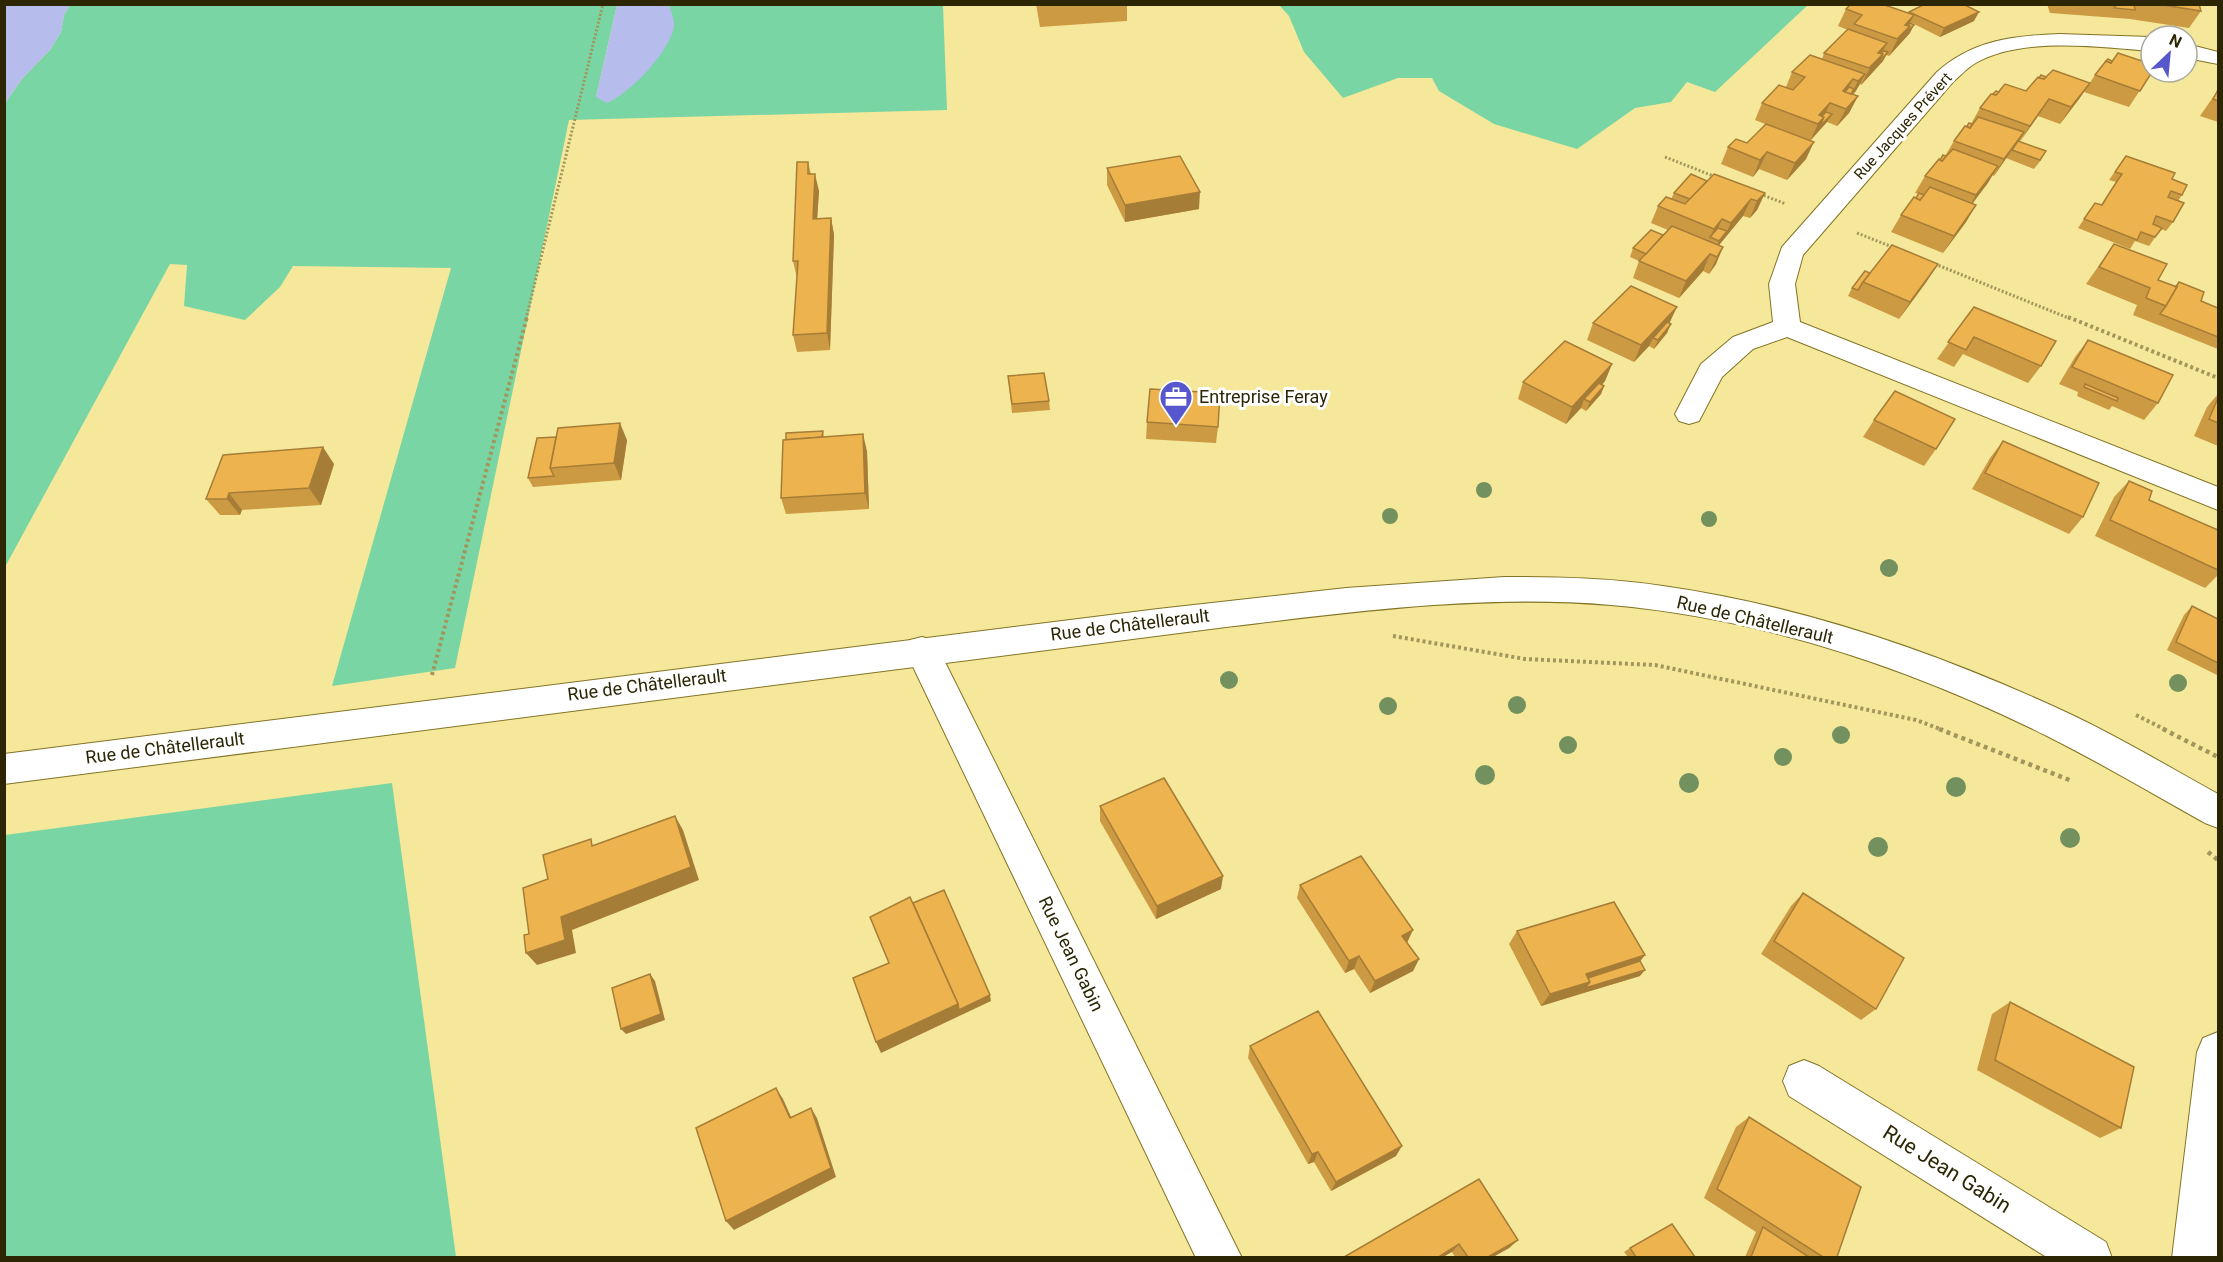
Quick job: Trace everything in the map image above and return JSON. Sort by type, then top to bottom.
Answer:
[{"type":"street","name":"Rue Jacques Prévert","points":[[1787,327],[1782,284],[1791,253],[1945,77],[1970,57],[2007,46],[2048,40],[2139,44]]},
{"type":"street","points":[[2199,54],[2218,58]]},
{"type":"street","points":[[1689,414],[1711,371],[1743,343],[1787,327],[2218,499]]},
{"type":"street","name":"Rue de Châtellerault","points":[[4,769],[922,650],[1386,596],[1503,590],[1599,591],[1721,609],[1817,632],[1934,672],[2058,725],[2218,812]]},
{"type":"street","name":"Rue Jean Gabin","points":[[922,650],[1220,1257]]},
{"type":"street","points":[[2194,1257],[2218,1052]]},
{"type":"street","name":"Rue Jean Gabin","points":[[1804,1082],[2090,1257]]},
{"type":"path","points":[[422,714],[506,403],[603,4]]},
{"type":"path","points":[[1665,157],[1717,177]]},
{"type":"path","points":[[1759,194],[1899,249]]},
{"type":"path","points":[[1932,262],[2218,378]]},
{"type":"path","points":[[1382,633],[1434,645],[1526,659],[1655,664],[1916,720],[2079,784]]},
{"type":"path","points":[[2204,848],[2218,860]]},
{"type":"green space","points":[[70,5],[617,5],[596,97],[674,27],[669,5],[943,5],[947,110],[569,120],[455,668],[332,686],[451,268],[293,266],[280,287],[245,320],[184,306],[187,265],[170,264],[5,567],[5,103],[22,79],[50,50],[61,32],[64,15]]},
{"type":"green space","points":[[1279,5],[1808,5],[1715,92],[1687,82],[1671,102],[1635,108],[1577,149],[1494,124],[1439,91],[1432,78],[1398,78],[1343,98],[1304,52],[1289,16]]},
{"type":"green space","points":[[392,783],[456,1257],[5,1257],[5,835]]},
{"type":"water","points":[[5,4],[70,5],[64,15],[61,32],[50,50],[22,79],[5,103]]},
{"type":"water","points":[[617,5],[669,5],[674,27],[664,49],[647,71],[617,98],[607,103],[596,97]]},
{"type":"building","points":[[1851,4],[1882,4],[1914,15],[1905,25],[1910,26],[1897,39],[1854,24],[1862,15],[1846,9]]},
{"type":"building","points":[[1925,4],[1963,4],[1979,12],[1944,28],[1909,12]]},
{"type":"building","points":[[2117,4],[2134,4],[2135,10],[2114,8]]},
{"type":"building","points":[[2157,4],[2199,4],[2201,11]]},
{"type":"building","points":[[1848,29],[1887,43],[1878,53],[1883,54],[1869,68],[1824,53]]},
{"type":"building","points":[[1888,52],[1879,62],[1883,54],[1881,53]]},
{"type":"building","points":[[2118,53],[2139,60],[2139,84],[2144,84],[2140,91],[2095,75],[2106,61],[2111,63]]},
{"type":"building","points":[[1810,55],[1865,74],[1858,81],[1853,79],[1843,91],[1858,96],[1846,109],[1830,103],[1819,115],[1824,117],[1818,124],[1762,103],[1779,85],[1793,90],[1805,77],[1792,72]]},
{"type":"building","points":[[2053,70],[2090,83],[2071,107],[2049,99],[2030,126],[1980,108],[1991,94],[1996,95],[2005,84],[2026,91],[2038,77],[2044,79]]},
{"type":"building","points":[[1849,87],[1854,89],[1851,94],[1845,92]]},
{"type":"building","points":[[2218,90],[2218,101],[2213,99]]},
{"type":"building","points":[[1826,112],[1832,114],[1820,126],[1824,117],[1822,116]]},
{"type":"building","points":[[1978,117],[2024,132],[2004,159],[1954,141],[1965,126],[1970,128]]},
{"type":"building","points":[[1766,124],[1814,142],[1795,163],[1767,152],[1760,160],[1728,147],[1736,139],[1747,143]]},
{"type":"building","points":[[2018,141],[2046,151],[2040,160],[2012,150]]},
{"type":"building","points":[[1953,149],[1998,166],[1976,195],[1925,176],[1939,159],[1942,161]]},
{"type":"building","points":[[1180,156],[1200,192],[1125,205],[1107,168]]},
{"type":"building","points":[[2126,156],[2175,173],[2172,179],[2187,185],[2182,195],[2171,191],[2168,197],[2184,203],[2173,222],[2156,216],[2153,224],[2162,228],[2155,237],[2141,232],[2137,240],[2084,219],[2095,203],[2102,205],[2122,174],[2115,172]]},
{"type":"building","points":[[797,162],[808,162],[808,174],[815,174],[813,219],[831,218],[827,333],[793,335],[798,261],[793,261]]},
{"type":"building","points":[[1691,174],[1707,181],[1690,199],[1674,193]]},
{"type":"building","points":[[1714,174],[1765,193],[1757,201],[1751,199],[1731,223],[1722,219],[1714,229],[1658,206],[1666,197],[1685,204]]},
{"type":"building","points":[[1930,187],[1976,205],[1954,236],[1901,215],[1914,197],[1920,200]]},
{"type":"building","points":[[1919,193],[1924,195],[1920,200],[1916,198]]},
{"type":"building","points":[[1672,226],[1723,247],[1717,257],[1710,254],[1686,281],[1639,261]]},
{"type":"building","points":[[1718,228],[1727,231],[1719,241],[1710,237]]},
{"type":"building","points":[[1651,230],[1663,235],[1646,254],[1633,248]]},
{"type":"building","points":[[2114,244],[2167,264],[2158,280],[2177,287],[2166,306],[2146,298],[2150,288],[2099,267]]},
{"type":"building","points":[[1892,245],[1938,264],[1910,302],[1863,282]]},
{"type":"building","points":[[1865,271],[1870,273],[1858,290],[1852,288]]},
{"type":"building","points":[[2179,282],[2204,292],[2201,301],[2218,308],[2218,337],[2160,314]]},
{"type":"building","points":[[1631,286],[1677,307],[1641,345],[1593,323]]},
{"type":"building","points":[[1974,307],[2056,341],[2041,366],[1974,337],[1966,350],[1948,342]]},
{"type":"building","points":[[1667,322],[1671,324],[1658,340],[1653,338]]},
{"type":"building","points":[[2088,340],[2173,375],[2158,403],[2072,367]]},
{"type":"building","points":[[1565,341],[1612,364],[1572,407],[1523,382]]},
{"type":"building","points":[[1044,373],[1049,401],[1012,404],[1008,376]]},
{"type":"building","points":[[1599,383],[1604,386],[1590,402],[1584,399]]},
{"type":"building","points":[[2085,384],[2118,398],[2117,401],[2084,387]]},
{"type":"building","points":[[1150,389],[1220,393],[1218,427],[1147,422]]},
{"type":"building","points":[[1895,391],[1955,419],[1936,449],[1874,420]]},
{"type":"building","points":[[2218,398],[2218,423],[2209,419]]},
{"type":"building","points":[[620,423],[614,463],[550,468],[558,428]]},
{"type":"building","points":[[823,431],[822,437],[786,440],[786,433]]},
{"type":"building","points":[[863,434],[865,493],[781,498],[783,440]]},
{"type":"building","points":[[556,437],[550,468],[554,476],[528,478],[537,438]]},
{"type":"building","points":[[2003,441],[2099,483],[2083,517],[1985,473]]},
{"type":"building","points":[[323,447],[309,488],[229,493],[227,499],[206,499],[223,455]]},
{"type":"building","points":[[2129,481],[2152,491],[2149,500],[2218,530],[2218,570],[2110,520]]},
{"type":"building","points":[[2192,606],[2218,619],[2218,663],[2176,642]]},
{"type":"building","points":[[1164,778],[1223,876],[1157,906],[1100,806]]},
{"type":"building","points":[[675,816],[691,867],[561,917],[565,940],[526,953],[524,935],[529,934],[523,888],[548,879],[543,855],[591,839],[592,846]]},
{"type":"building","points":[[1361,856],[1413,930],[1402,936],[1419,959],[1375,981],[1359,956],[1349,961],[1300,885]]},
{"type":"building","points":[[944,890],[990,995],[959,1010],[913,903]]},
{"type":"building","points":[[1803,893],[1904,958],[1876,1009],[1774,941]]},
{"type":"building","points":[[910,897],[958,1004],[876,1042],[853,978],[889,963],[870,917]]},
{"type":"building","points":[[1614,902],[1645,955],[1586,974],[1590,982],[1550,994],[1517,931]]},
{"type":"building","points":[[1640,961],[1645,970],[1585,988],[1590,982],[1588,978]]},
{"type":"building","points":[[650,974],[661,1014],[621,1029],[612,988]]},
{"type":"building","points":[[2010,1002],[2134,1067],[2121,1128],[1995,1060]]},
{"type":"building","points":[[1318,1011],[1402,1146],[1336,1182],[1318,1152],[1312,1154],[1250,1046]]},
{"type":"building","points":[[776,1088],[790,1118],[811,1108],[831,1168],[726,1221],[696,1128]]},
{"type":"building","points":[[1749,1117],[1861,1187],[1837,1257],[1823,1257],[1717,1189]]},
{"type":"building","points":[[1479,1179],[1518,1240],[1488,1257],[1468,1257],[1459,1244],[1440,1257],[1344,1257]]},
{"type":"building","points":[[1672,1224],[1695,1257],[1636,1257],[1630,1248]]},
{"type":"building","points":[[1763,1227],[1809,1257],[1751,1257]]},
{"type":"place","name":"Entreprise Feray","points":[[1176,426]]}]
